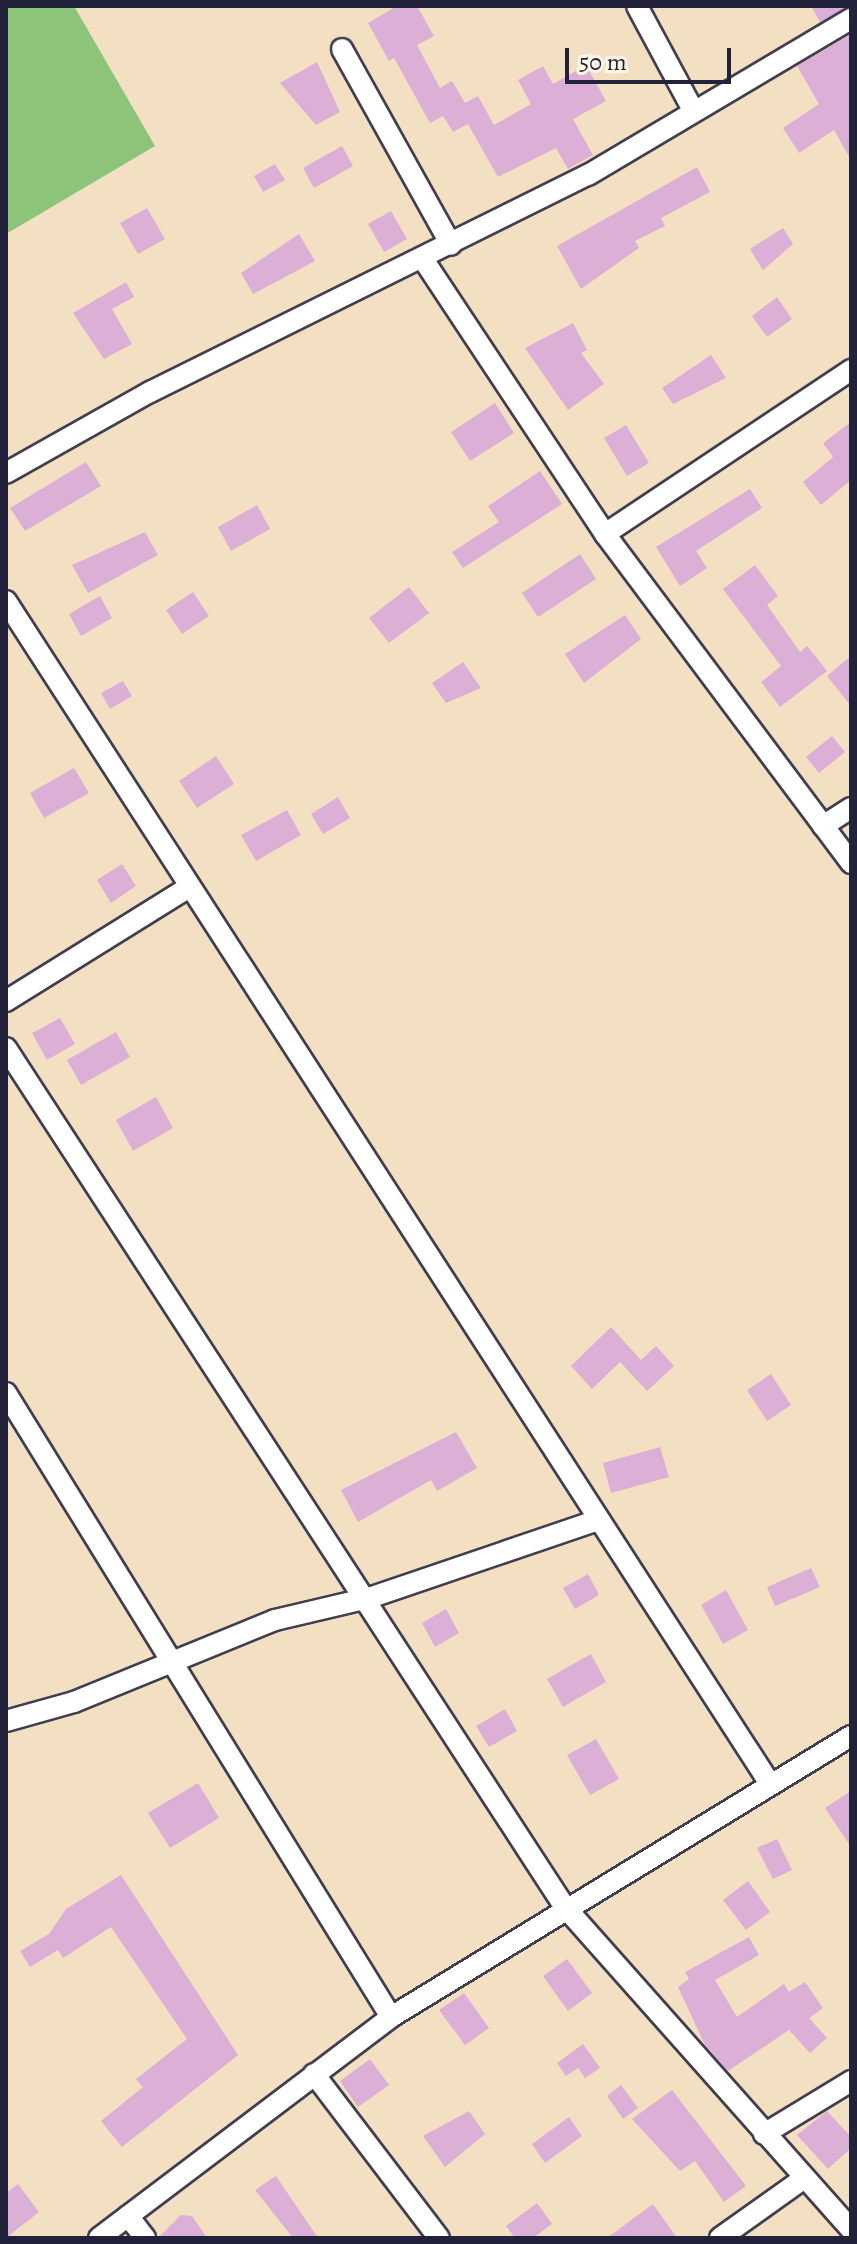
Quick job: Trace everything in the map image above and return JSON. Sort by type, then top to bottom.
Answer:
[{"type":"street","points":[[637,6],[693,110]]},
{"type":"street","points":[[6,473],[150,392],[451,245],[851,19]]},
{"type":"street","points":[[342,49],[451,245]]},
{"type":"street","points":[[423,259],[605,534],[851,863]]},
{"type":"street","points":[[605,534],[849,374]]},
{"type":"street","points":[[6,601],[186,889],[595,1521],[770,1784]]},
{"type":"street","points":[[823,826],[851,808]]},
{"type":"street","points":[[6,1001],[186,889]]},
{"type":"street","points":[[6,1048],[369,1598],[564,1906],[803,2179],[851,2229]]},
{"type":"street","points":[[6,1393],[391,2017]]},
{"type":"street","points":[[6,1721],[174,1664],[275,1620],[369,1598],[595,1521]]},
{"type":"street","points":[[103,2237],[391,2017],[564,1906],[851,1736]]},
{"type":"street","points":[[314,2074],[439,2238]]},
{"type":"street","points":[[764,2134],[851,2081]]},
{"type":"street","points":[[720,2238],[803,2179]]},
{"type":"street","points":[[128,2216],[145,2238]]},
{"type":"green space","points":[[6,6],[74,6],[155,146],[6,234]]},
{"type":"building","points":[[397,6],[417,6],[434,36],[417,45],[440,88],[452,81],[465,103],[478,96],[494,125],[531,104],[518,80],[543,66],[553,84],[586,65],[606,101],[573,119],[593,155],[568,169],[556,148],[498,177],[468,124],[453,132],[443,116],[430,123],[394,58],[389,61],[368,23]]},
{"type":"building","points":[[811,6],[851,6],[820,22]]},
{"type":"building","points":[[851,34],[851,160],[834,130],[799,153],[783,128],[819,104],[797,66]]},
{"type":"building","points":[[317,62],[340,112],[316,125],[280,83]]},
{"type":"building","points":[[342,146],[353,166],[314,188],[303,168]]},
{"type":"building","points":[[275,164],[285,180],[263,192],[254,176]]},
{"type":"building","points":[[697,167],[710,192],[661,218],[665,226],[635,241],[639,248],[581,289],[557,246]]},
{"type":"building","points":[[147,208],[165,239],[138,254],[120,223]]},
{"type":"building","points":[[391,211],[407,239],[384,252],[368,224]]},
{"type":"building","points":[[783,228],[793,244],[763,270],[750,249]]},
{"type":"building","points":[[299,234],[315,261],[253,294],[241,273]]},
{"type":"building","points":[[126,282],[134,297],[112,309],[132,344],[104,359],[73,313]]},
{"type":"building","points":[[777,297],[792,319],[767,337],[752,316]]},
{"type":"building","points":[[573,323],[587,350],[581,353],[604,384],[568,410],[525,348]]},
{"type":"building","points":[[711,355],[726,378],[673,404],[662,388]]},
{"type":"building","points":[[495,403],[514,433],[470,461],[451,432]]},
{"type":"building","points":[[851,422],[851,480],[821,505],[803,482],[833,457],[823,443]]},
{"type":"building","points":[[626,425],[649,463],[627,476],[604,438]]},
{"type":"building","points":[[86,462],[101,486],[25,531],[10,508]]},
{"type":"building","points":[[540,471],[562,504],[463,568],[452,552],[499,522],[488,506]]},
{"type":"building","points":[[750,489],[762,508],[696,551],[707,568],[680,586],[656,547]]},
{"type":"building","points":[[257,505],[270,529],[231,551],[218,527]]},
{"type":"building","points":[[145,532],[158,555],[88,593],[72,565]]},
{"type":"building","points":[[580,554],[596,579],[538,617],[522,593]]},
{"type":"building","points":[[755,565],[778,596],[767,605],[800,652],[807,646],[827,671],[780,707],[761,682],[781,666],[723,589]]},
{"type":"building","points":[[409,587],[429,613],[389,643],[369,618]]},
{"type":"building","points":[[193,592],[209,616],[182,634],[166,610]]},
{"type":"building","points":[[100,596],[112,618],[81,636],[69,614]]},
{"type":"building","points":[[625,615],[641,639],[584,683],[565,654]]},
{"type":"building","points":[[851,656],[851,706],[827,676]]},
{"type":"building","points":[[463,662],[481,688],[446,703],[432,683]]},
{"type":"building","points":[[123,681],[132,696],[110,709],[101,693]]},
{"type":"building","points":[[832,736],[845,752],[819,773],[806,757]]},
{"type":"building","points":[[216,756],[234,784],[197,808],[179,781]]},
{"type":"building","points":[[74,768],[89,793],[44,818],[30,793]]},
{"type":"building","points":[[338,797],[350,818],[323,834],[311,814]]},
{"type":"building","points":[[287,810],[301,835],[256,861],[241,835]]},
{"type":"building","points":[[122,864],[136,886],[111,903],[97,880]]},
{"type":"building","points":[[60,1018],[75,1044],[47,1060],[32,1033]]},
{"type":"building","points":[[116,1032],[130,1057],[81,1085],[67,1060]]},
{"type":"building","points":[[156,1097],[173,1128],[133,1151],[116,1120]]},
{"type":"building","points":[[611,1327],[641,1360],[656,1346],[674,1366],[647,1391],[620,1362],[592,1389],[571,1366]]},
{"type":"building","points":[[771,1374],[791,1405],[767,1421],[747,1390]]},
{"type":"building","points":[[456,1432],[477,1468],[437,1491],[431,1480],[358,1522],[341,1490]]},
{"type":"building","points":[[660,1447],[669,1477],[611,1493],[603,1463]]},
{"type":"building","points":[[811,1568],[820,1587],[775,1606],[767,1587]]},
{"type":"building","points":[[588,1574],[599,1595],[575,1609],[563,1588]]},
{"type":"building","points":[[726,1590],[748,1630],[723,1644],[701,1605]]},
{"type":"building","points":[[446,1609],[459,1633],[435,1647],[422,1623]]},
{"type":"building","points":[[591,1654],[606,1682],[563,1707],[547,1679]]},
{"type":"building","points":[[505,1709],[517,1731],[489,1747],[476,1726]]},
{"type":"building","points":[[596,1739],[619,1779],[590,1795],[567,1755]]},
{"type":"building","points":[[198,1783],[219,1818],[170,1848],[148,1813]]},
{"type":"building","points":[[851,1791],[851,1847],[825,1808]]},
{"type":"building","points":[[777,1839],[792,1870],[773,1879],[757,1848]]},
{"type":"building","points":[[121,1875],[238,2055],[122,2147],[101,2121],[143,2087],[136,2079],[187,2039],[111,1927],[63,1958],[58,1950],[30,1967],[20,1951],[49,1934],[66,1909]]},
{"type":"building","points":[[748,1881],[770,1912],[746,1930],[723,1900]]},
{"type":"building","points":[[749,1937],[759,1955],[715,1980],[737,2017],[784,1984],[789,1992],[805,1982],[823,2008],[809,2018],[827,2038],[810,2053],[789,2030],[728,2071],[705,2045],[678,1987],[689,1979],[685,1972]]},
{"type":"building","points":[[567,1959],[592,1993],[568,2011],[543,1976]]},
{"type":"building","points":[[464,1993],[489,2028],[465,2045],[439,2010]]},
{"type":"building","points":[[583,2044],[600,2068],[585,2078],[578,2068],[566,2076],[557,2063]]},
{"type":"building","points":[[370,2059],[389,2085],[358,2107],[340,2081]]},
{"type":"building","points":[[621,2085],[638,2108],[623,2119],[607,2096]]},
{"type":"building","points":[[672,2090],[746,2186],[724,2202],[695,2161],[680,2171],[632,2119]]},
{"type":"building","points":[[469,2111],[485,2134],[445,2167],[423,2136]]},
{"type":"building","points":[[827,2111],[851,2137],[851,2148],[828,2169],[797,2135]]},
{"type":"building","points":[[569,2117],[582,2136],[545,2163],[532,2144]]},
{"type":"building","points":[[276,2176],[318,2238],[293,2238],[255,2190]]},
{"type":"building","points":[[18,2184],[39,2212],[6,2238],[6,2193]]},
{"type":"building","points":[[537,2203],[552,2224],[533,2238],[515,2238],[506,2226]]},
{"type":"building","points":[[653,2204],[677,2238],[607,2238]]},
{"type":"building","points":[[181,2215],[192,2216],[207,2238],[158,2238]]}]
